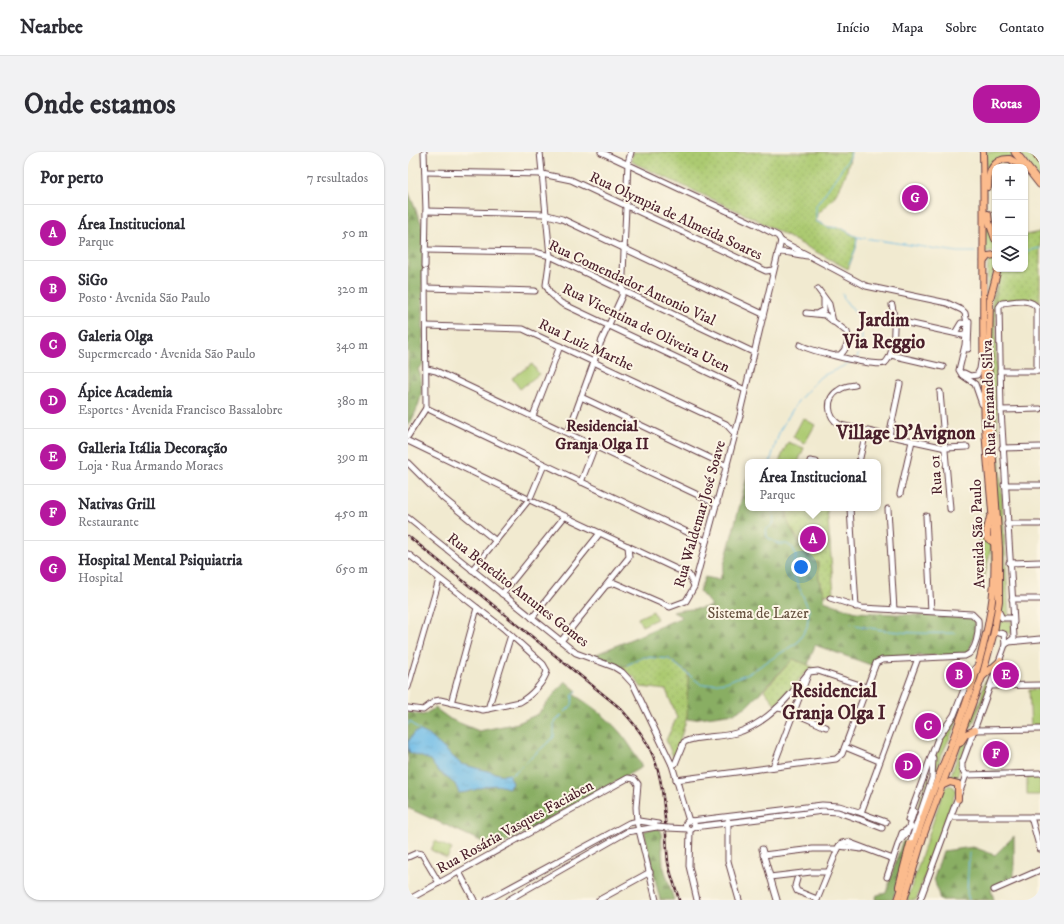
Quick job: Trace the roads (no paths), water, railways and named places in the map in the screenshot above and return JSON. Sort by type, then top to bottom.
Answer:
[{"type":"highway","points":[[1015,152],[1040,184]]},
{"type":"highway","points":[[1034,152],[1040,160]]},
{"type":"main road","name":"Avenida São Paulo","points":[[896,900],[918,832],[958,725],[982,653],[993,591],[993,542],[984,412],[983,263],[985,228],[983,152]]},
{"type":"main road","points":[[996,164],[998,161],[1006,159],[1014,160],[1019,164]]},
{"type":"main road","points":[[992,168],[988,178],[988,219],[994,236]]},
{"type":"main road","points":[[1028,171],[1032,174]]},
{"type":"main road","points":[[983,263],[988,256],[992,255]]},
{"type":"main road","name":"Avenida São Paulo","points":[[904,900],[941,786],[982,677],[994,632],[999,601],[999,548],[988,388],[990,299],[997,272]]},
{"type":"main road","points":[[986,636],[994,632]]},
{"type":"main road","points":[[982,677],[1000,661]]},
{"type":"main road","points":[[952,759],[962,738],[975,730]]},
{"type":"main road","points":[[941,786],[950,782],[958,784],[958,799]]},
{"type":"main road","points":[[896,900],[910,844]]},
{"type":"street","points":[[408,436],[426,408],[427,326],[424,152]]},
{"type":"street","name":"Rua Vicentina de Oliveira Uten","points":[[540,152],[550,256],[546,285],[550,293],[561,302],[609,326],[745,390]]},
{"type":"street","points":[[601,152],[628,163],[778,236],[781,241],[812,256],[866,286],[947,304],[964,311],[968,324],[967,352]]},
{"type":"street","points":[[568,433],[600,344],[622,296],[628,163],[631,152]]},
{"type":"street","name":"Rua Olympia de Almeida Soares","points":[[425,172],[542,174],[571,180],[766,271],[773,270]]},
{"type":"street","points":[[426,211],[547,215],[562,219],[763,314]]},
{"type":"street","name":"Rua Waldemar José Soave","points":[[606,585],[614,583],[622,585],[665,605],[673,607],[686,601],[694,587],[727,466],[753,352],[781,241]]},
{"type":"street","name":"Rua Comendador Antonio Vial","points":[[425,250],[535,252],[550,256],[753,352]]},
{"type":"street","points":[[778,253],[783,251],[795,255],[812,256]]},
{"type":"street","points":[[426,288],[535,291]]},
{"type":"street","points":[[818,289],[822,295],[833,323],[848,333],[844,355]]},
{"type":"street","name":"Rua Fernando Silva","points":[[1011,639],[1012,599],[1002,448],[999,308],[1002,302],[1030,302],[1037,308],[1038,371]]},
{"type":"street","points":[[800,345],[808,349],[835,355],[844,355],[855,360],[882,365],[888,361],[891,355],[894,320],[892,304]]},
{"type":"street","points":[[806,313],[828,313]]},
{"type":"street","points":[[894,320],[966,335]]},
{"type":"street","points":[[955,333],[960,323],[968,324]]},
{"type":"street","points":[[968,324],[959,370],[977,387],[984,412]]},
{"type":"street","name":"Rua Luiz Marthe","points":[[427,326],[523,329],[726,424]]},
{"type":"street","points":[[966,335],[968,338],[967,352],[962,369],[966,375],[974,376],[980,369],[983,346]]},
{"type":"street","points":[[533,416],[560,346]]},
{"type":"street","points":[[891,355],[943,367]]},
{"type":"street","points":[[427,369],[436,371],[533,416],[717,504]]},
{"type":"street","points":[[1000,371],[1038,371]]},
{"type":"street","points":[[889,436],[900,384]]},
{"type":"street","points":[[855,385],[844,387],[835,392],[830,402],[830,412],[835,421],[840,425],[866,432],[946,448],[967,446]]},
{"type":"street","name":"Rua 01","points":[[940,392],[946,448],[950,509]]},
{"type":"street","points":[[581,397],[727,466]]},
{"type":"street","points":[[426,408],[706,541]]},
{"type":"street","points":[[1001,410],[1040,409]]},
{"type":"street","points":[[726,424],[737,425]]},
{"type":"street","points":[[726,424],[734,434]]},
{"type":"street","points":[[860,459],[866,432]]},
{"type":"street","points":[[408,441],[689,575],[694,587]]},
{"type":"street","points":[[900,494],[912,441]]},
{"type":"street","points":[[581,482],[595,446]]},
{"type":"street","points":[[1002,448],[1040,447]]},
{"type":"street","points":[[408,464],[443,498],[496,541]]},
{"type":"street","points":[[472,570],[529,499],[544,465]]},
{"type":"street","points":[[1004,485],[1040,485]]},
{"type":"street","points":[[888,509],[894,610]]},
{"type":"street","points":[[850,511],[856,607]]},
{"type":"street","points":[[502,594],[565,516]]},
{"type":"street","points":[[926,516],[931,611]]},
{"type":"street","name":"Rua Benedito Antunes Gomes","points":[[408,518],[576,653],[614,667],[622,672],[633,684],[672,765],[690,825],[689,866],[697,900]]},
{"type":"street","points":[[1007,524],[1040,524]]},
{"type":"street","points":[[532,618],[600,533]]},
{"type":"street","points":[[628,546],[629,557]]},
{"type":"street","points":[[561,641],[629,557],[634,553],[641,552]]},
{"type":"street","points":[[408,554],[439,580],[511,635],[543,664],[547,671],[542,681],[526,699],[520,702],[478,710],[440,700],[435,701],[423,710],[408,708]]},
{"type":"street","points":[[1009,563],[1040,562]]},
{"type":"street","points":[[689,575],[699,570]]},
{"type":"street","points":[[617,572],[618,581],[622,585]]},
{"type":"street","points":[[408,687],[439,580]]},
{"type":"street","points":[[676,780],[836,759],[842,754],[874,666],[879,661],[965,656],[971,653],[974,648],[978,620],[975,616],[969,613],[856,607],[830,598]]},
{"type":"street","points":[[1012,599],[1040,599]]},
{"type":"street","points":[[999,601],[1000,616],[1005,619],[1012,618]]},
{"type":"street","points":[[451,703],[477,608]]},
{"type":"street","points":[[994,632],[1004,634],[1008,633],[1011,639]]},
{"type":"street","points":[[1004,634],[1011,639],[1040,639]]},
{"type":"street","points":[[488,709],[511,635]]},
{"type":"street","points":[[966,775],[962,769],[962,763],[1000,661],[1011,639],[1017,637],[1023,639]]},
{"type":"street","points":[[908,820],[938,738],[954,715],[968,679],[982,653]]},
{"type":"street","points":[[859,819],[863,817],[860,813],[918,658]]},
{"type":"street","points":[[672,765],[675,764],[684,742],[736,733],[760,721],[777,708],[809,672],[818,671],[866,687]]},
{"type":"street","points":[[776,767],[777,755],[809,672]]},
{"type":"street","points":[[991,686],[1040,685]]},
{"type":"street","points":[[777,708],[787,709],[793,714],[826,727]]},
{"type":"street","points":[[975,730],[1040,729]]},
{"type":"street","points":[[910,844],[932,778],[933,758],[938,738]]},
{"type":"street","points":[[845,747],[879,761]]},
{"type":"street","points":[[887,877],[899,842],[909,828],[928,774],[928,765]]},
{"type":"street","points":[[966,775],[1040,773]]},
{"type":"street","points":[[920,900],[952,817],[966,775]]},
{"type":"street","name":"Rua Rosária Vasques Faciaben","points":[[408,900],[628,778],[634,780],[638,784],[639,788],[636,807],[637,822]]},
{"type":"street","points":[[690,825],[727,817],[822,805],[839,806],[886,822]]},
{"type":"street","points":[[487,900],[629,823],[637,822],[668,827],[728,823],[823,811],[838,812],[882,828]]},
{"type":"street","points":[[727,817],[728,861],[739,900]]},
{"type":"street","points":[[952,817],[1040,817]]},
{"type":"street","points":[[1031,817],[1040,849]]},
{"type":"street","points":[[909,828],[914,825],[918,818]]},
{"type":"street","points":[[637,822],[656,900]]},
{"type":"street","points":[[508,900],[627,832],[658,825]]},
{"type":"street","points":[[902,837],[907,839],[910,844]]},
{"type":"street","points":[[797,879],[795,886],[796,891],[817,900],[838,848],[842,843],[848,842],[864,850],[893,860]]},
{"type":"street","points":[[777,900],[763,852],[813,848],[838,848]]},
{"type":"street","points":[[408,857],[417,853],[422,854],[439,883]]},
{"type":"street","points":[[994,890],[1040,870]]},
{"type":"street","points":[[459,872],[474,900]]},
{"type":"street","points":[[599,900],[650,872]]},
{"type":"street","points":[[770,877],[811,872],[828,872]]},
{"type":"water","points":[[421,731],[429,735],[461,764],[503,775],[509,774],[513,783],[508,788],[495,785],[459,793],[455,784],[437,770],[430,760],[409,752],[408,742],[415,732]]},
{"type":"waterway","points":[[849,265],[856,248],[857,237],[841,228],[828,227],[816,221],[816,206],[850,157],[851,152]]},
{"type":"waterway","points":[[857,237],[958,252],[975,252]]},
{"type":"waterway","points":[[1028,250],[1040,248]]},
{"type":"waterway","points":[[843,294],[844,299],[861,320],[862,343],[857,358]]},
{"type":"waterway","points":[[771,459],[780,430],[798,401],[820,377],[852,362]]},
{"type":"waterway","points":[[627,665],[644,657],[669,659],[702,685],[726,682],[751,672],[798,642],[807,627],[809,610],[792,571],[796,557],[793,548],[787,544],[778,544],[767,537],[766,530],[774,523],[773,511]]},
{"type":"waterway","points":[[851,624],[903,632],[955,633]]},
{"type":"waterway","points":[[508,775],[513,774],[554,737],[554,723],[572,705],[573,694],[577,691]]},
{"type":"waterway","points":[[408,725],[410,721],[420,731]]},
{"type":"waterway","points":[[969,853],[967,893],[969,900]]},
{"type":"railway","points":[[408,536],[620,708],[636,727],[649,747],[659,774],[664,803],[668,862],[679,900]]},
{"type":"place","name":"Hospital Mental Psiquiatria","points":[[915,198]]},
{"type":"place","name":"Área Institucional","points":[[813,539]]},
{"type":"place","name":"SiGo","points":[[959,675]]},
{"type":"place","name":"Galleria Itália Decoração","points":[[1006,675]]},
{"type":"place","name":"Galeria Olga","points":[[928,726]]},
{"type":"place","name":"Nativas Grill","points":[[996,754]]},
{"type":"place","name":"Ápice Academia","points":[[908,766]]},
{"type":"district","name":"Jardim Via Reggio","points":[[884,331]]},
{"type":"district","name":"Village D'Avignon","points":[[906,433]]},
{"type":"district","name":"Residencial Granja Olga II","points":[[602,435]]},
{"type":"district","name":"Residencial Granja Olga I","points":[[834,702]]},
{"type":"park label","name":"Sistema de Lazer","points":[[758,613]]}]
